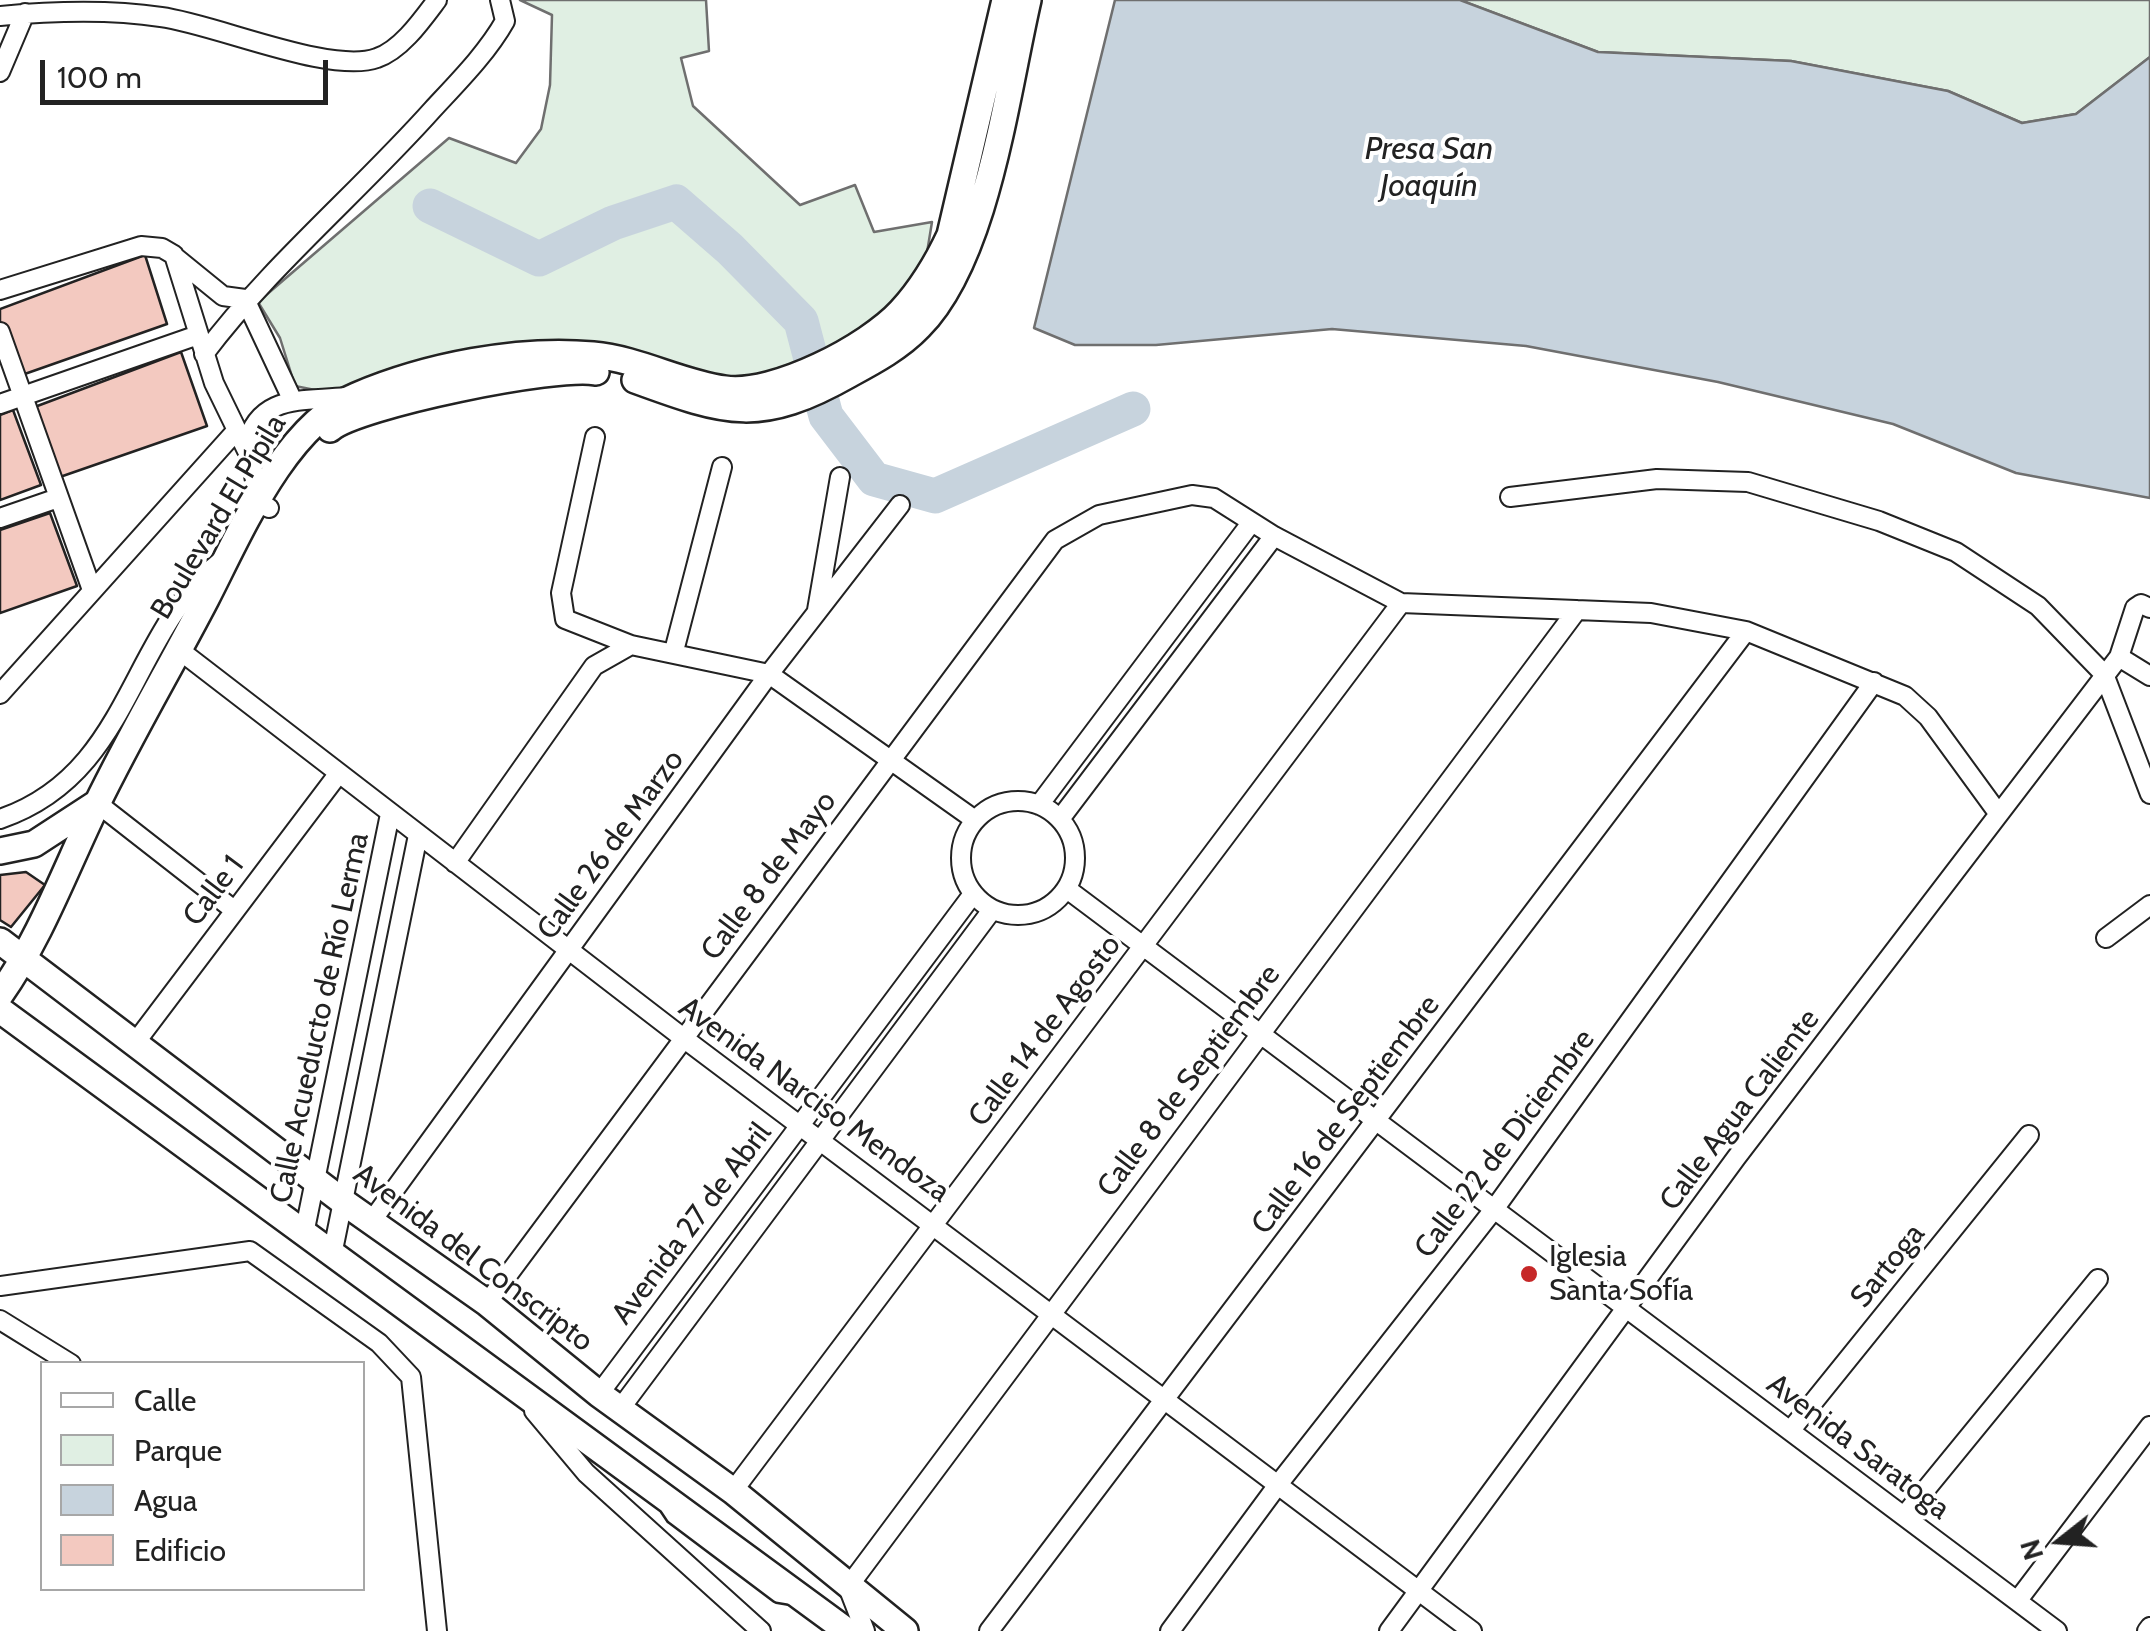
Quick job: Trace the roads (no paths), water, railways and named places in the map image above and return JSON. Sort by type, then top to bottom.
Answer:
[{"type":"street","points":[[0,16],[93,11],[163,17],[345,63],[364,62],[391,52],[437,0]]},
{"type":"street","points":[[204,354],[245,299],[377,173],[461,79],[505,20],[500,0]]},
{"type":"street","name":"Boulevard El Pípila","points":[[829,372],[899,313],[934,268],[950,235],[1005,0]]},
{"type":"street","name":"Boulevard El Pípila","points":[[183,653],[230,554],[264,506],[318,440],[337,423],[447,391],[586,370],[631,379],[721,410],[770,408],[829,372],[884,355],[919,327],[952,283],[986,184],[1028,0]]},
{"type":"street","points":[[0,72],[25,13]]},
{"type":"street","points":[[0,290],[141,246],[162,248],[223,296],[245,299]]},
{"type":"street","points":[[174,255],[204,354],[241,438],[264,506]]},
{"type":"street","points":[[245,299],[292,399]]},
{"type":"street","points":[[0,332],[92,590]]},
{"type":"street","points":[[0,404],[198,335]]},
{"type":"street","name":"Boulevard El Pípila","points":[[0,994],[25,960],[98,803],[298,440],[313,422],[354,396],[438,370],[515,357],[592,354],[727,390],[802,386]]},
{"type":"street","points":[[0,694],[92,590],[257,419],[292,399],[354,396]]},
{"type":"street","points":[[595,437],[562,593],[566,619],[631,645],[769,674],[975,820]]},
{"type":"street","points":[[674,651],[722,467]]},
{"type":"street","points":[[816,616],[840,477]]},
{"type":"street","points":[[1510,497],[1708,477],[1748,482],[1879,520],[1990,571],[2038,606],[2104,674],[2150,794]]},
{"type":"street","name":"Calle 8 de Mayo","points":[[487,1303],[1054,540],[1078,524],[1117,510],[1192,495],[1214,498],[1274,536],[1402,603]]},
{"type":"street","points":[[0,518],[58,498]]},
{"type":"street","name":"Calle 26 de Marzo","points":[[371,1222],[769,674],[900,505]]},
{"type":"street","points":[[1039,805],[1251,522]]},
{"type":"street","points":[[1060,819],[1274,536]]},
{"type":"street","points":[[0,819],[60,789],[122,714],[182,598],[230,554]]},
{"type":"street","points":[[1402,603],[1650,613],[1746,631],[1905,696],[1928,717],[1998,814]]},
{"type":"street","name":"Calle 14 de Agosto","points":[[733,1492],[1402,603]]},
{"type":"street","points":[[2150,608],[2141,604],[2134,608],[2120,657],[2150,676]]},
{"type":"street","name":"Calle 8 de Septiembre","points":[[848,1587],[1049,1312],[1578,610]]},
{"type":"street","name":"Calle 16 de Septiembre","points":[[989,1631],[1746,631]]},
{"type":"street","points":[[455,863],[594,666],[631,645]]},
{"type":"street","name":"Avenida Narciso Mendoza","points":[[183,653],[682,1037],[937,1224],[1472,1631]]},
{"type":"street","name":"Calle Agua Caliente","points":[[1389,1631],[1626,1308],[2120,657]]},
{"type":"street","name":"Calle 22 de Diciembre","points":[[1170,1631],[1280,1482],[1495,1208],[1874,682]]},
{"type":"street","name":"Calle 1","points":[[135,1043],[338,773]]},
{"type":"street","points":[[1004,802],[1039,805],[1060,819],[1075,853],[1067,889],[1052,904],[1033,914],[1012,916],[992,910],[973,894],[960,856],[975,820],[1004,802]]},
{"type":"street","points":[[98,803],[234,910]]},
{"type":"street","name":"Boulevard El Pípila","points":[[0,852],[34,844],[98,803]]},
{"type":"street","name":"Calle Acueducto de Río Lerma","points":[[304,1234],[390,814]]},
{"type":"street","name":"Calle Acueducto de Río Lerma","points":[[332,1254],[418,835]]},
{"type":"street","name":"Avenida Saratoga","points":[[1067,889],[2057,1631]]},
{"type":"street","name":"Avenida 27 de Abril","points":[[599,1394],[973,894]]},
{"type":"street","points":[[2106,938],[2150,904]]},
{"type":"street","name":"Avenida 27 de Abril","points":[[620,1409],[992,910]]},
{"type":"street","name":"Avenida del Conscripto","points":[[0,941],[345,1203],[487,1303],[599,1394],[733,1492],[905,1631]]},
{"type":"street","points":[[0,1010],[847,1631]]},
{"type":"street","name":"Sartoga","points":[[1790,1431],[2029,1134]]},
{"type":"street","points":[[0,1286],[250,1251],[378,1342],[411,1376],[437,1631]]},
{"type":"street","points":[[1904,1516],[2098,1278]]},
{"type":"street","points":[[2,1327],[65,1361]]},
{"type":"street","points":[[514,1387],[541,1348]]},
{"type":"street","points":[[514,1387],[586,1473],[761,1631]]},
{"type":"street","points":[[2018,1600],[2150,1426]]},
{"type":"street","points":[[848,1587],[865,1631]]},
{"type":"water","name":"Presa San Joaquín","points":[[1115,0],[1460,0],[1598,52],[1791,61],[1948,91],[2022,123],[2076,114],[2150,57],[2150,498],[2016,473],[1893,424],[1718,382],[1526,346],[1332,329],[1156,345],[1075,345],[1034,328]]},
{"type":"waterway","points":[[430,206],[539,259],[613,223],[676,202],[730,249],[801,321],[826,416],[874,479],[935,496],[1133,409]]},
{"type":"place","name":"Iglesia Santa Sofía","points":[[1529,1274]]}]
